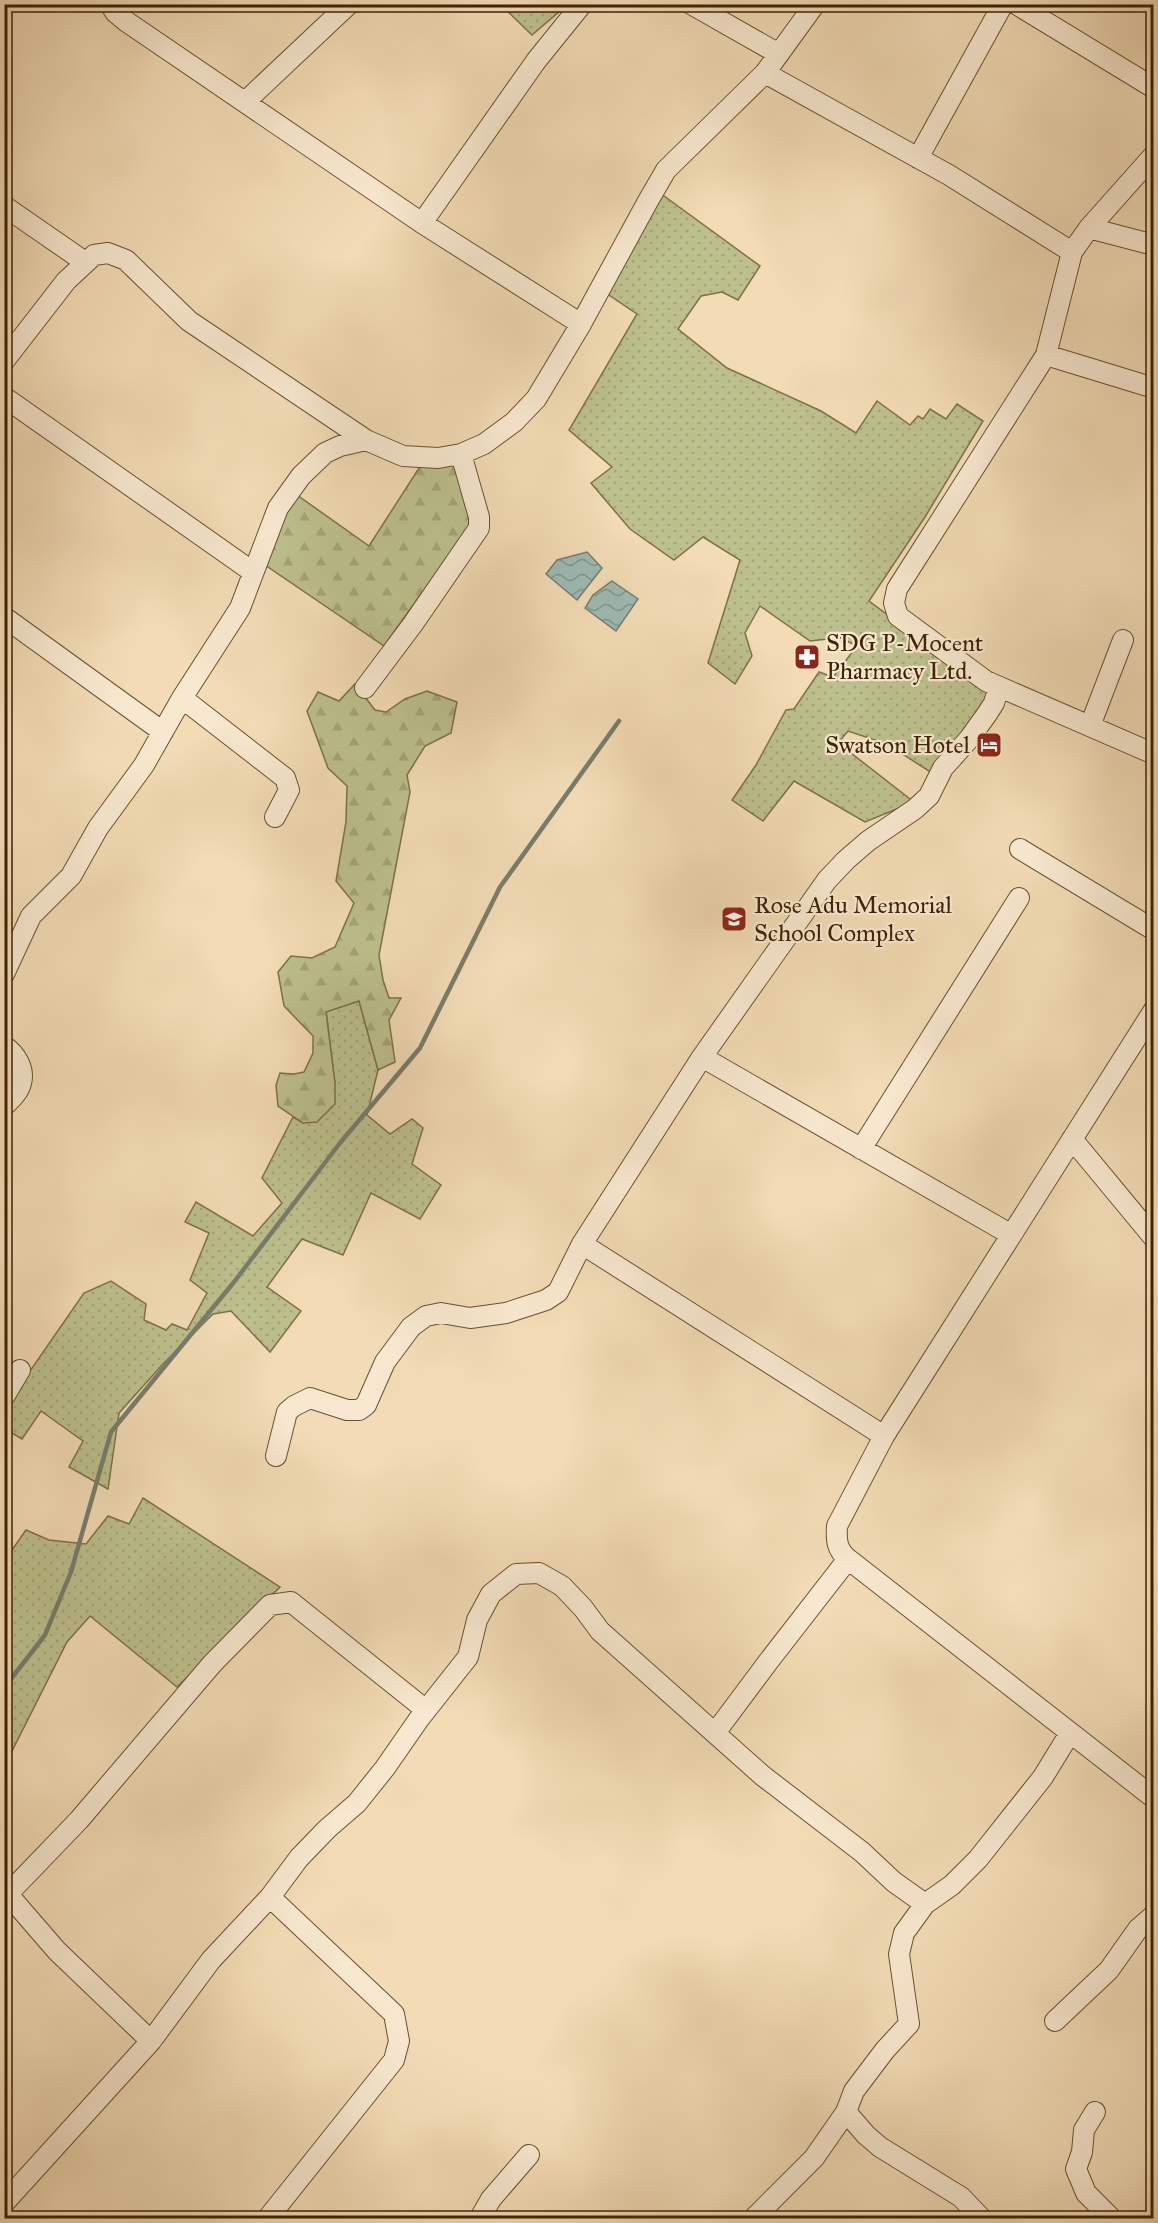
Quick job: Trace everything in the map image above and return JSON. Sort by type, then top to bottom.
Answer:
[{"type":"street","points":[[110,4],[115,12],[128,22],[422,223],[581,324]]},
{"type":"street","points":[[246,102],[349,4]]},
{"type":"street","points":[[422,223],[536,61],[582,4]]},
{"type":"street","points":[[691,4],[779,54]]},
{"type":"street","points":[[4,361],[66,281],[94,255],[108,253],[126,260],[189,321],[366,441],[404,456],[438,458],[461,454],[484,444],[522,414],[536,399],[581,324],[666,170],[765,73],[815,4]]},
{"type":"street","points":[[918,158],[1003,4]]},
{"type":"street","points":[[1016,4],[1152,85]]},
{"type":"street","points":[[765,73],[918,158],[1072,252]]},
{"type":"street","points":[[1154,155],[1089,228],[1072,252],[1046,355],[897,589],[894,603],[898,616],[975,674],[999,687],[1154,754]]},
{"type":"street","points":[[4,206],[85,262]]},
{"type":"street","points":[[1089,228],[1154,245]]},
{"type":"street","points":[[1046,355],[1154,388]]},
{"type":"street","points":[[4,397],[253,572]]},
{"type":"street","points":[[4,974],[30,916],[71,876],[98,828],[131,785],[182,698],[240,608],[278,508],[301,476],[325,453],[340,446],[366,441]]},
{"type":"street","points":[[365,688],[413,624],[479,528],[479,517],[461,454]]},
{"type":"street","points":[[4,617],[163,732]]},
{"type":"street","points":[[1090,726],[1123,640]]},
{"type":"street","points":[[276,1456],[287,1412],[310,1398],[347,1410],[359,1410],[366,1405],[385,1362],[411,1327],[426,1316],[441,1313],[470,1318],[506,1313],[546,1300],[558,1292],[582,1244],[702,1057],[827,880],[868,841],[915,809],[929,796],[943,768],[969,739],[987,714],[994,703],[999,687]]},
{"type":"street","points":[[182,698],[285,778],[289,790],[275,817]]},
{"type":"street","points":[[1020,849],[1154,930]]},
{"type":"street","points":[[861,1149],[1019,898]]},
{"type":"street","points":[[1151,1019],[1010,1234],[884,1436],[837,1527],[836,1541],[841,1553],[848,1559],[1154,1798]]},
{"type":"street","points":[[4,1046],[18,1059],[22,1081],[16,1093],[4,1106]]},
{"type":"street","points":[[702,1057],[1010,1234]]},
{"type":"street","points":[[1072,1139],[1154,1238]]},
{"type":"street","points":[[582,1244],[884,1436]]},
{"type":"street","points":[[6,1392],[20,1370]]},
{"type":"street","points":[[715,1734],[848,1559]]},
{"type":"street","points":[[4,2203],[151,2042],[211,1960],[270,1897],[299,1858],[357,1803],[468,1657],[477,1620],[490,1594],[516,1574],[539,1573],[562,1586],[583,1608],[600,1631],[763,1776],[862,1852],[894,1882],[926,1904]]},
{"type":"street","points":[[4,1898],[79,1820],[212,1664],[270,1605],[291,1602],[426,1710]]},
{"type":"street","points":[[754,2218],[814,2158],[846,2112],[854,2091],[885,2050],[909,2024],[899,1954],[904,1933],[926,1904],[952,1885],[978,1859],[1043,1777],[1070,1733]]},
{"type":"street","points":[[268,2218],[394,2060],[399,2041],[394,2013],[270,1897]]},
{"type":"street","points":[[4,1898],[12,1899],[57,1951],[151,2042]]},
{"type":"street","points":[[1055,2022],[1109,1970],[1138,1929],[1154,1915]]},
{"type":"street","points":[[846,2112],[880,2147],[956,2193],[981,2218]]},
{"type":"street","points":[[1095,2112],[1084,2130],[1082,2152],[1076,2169],[1086,2193],[1111,2218]]},
{"type":"street","points":[[480,2218],[491,2199],[529,2155]]},
{"type":"green space","points":[[501,5],[567,5],[532,35]]},
{"type":"green space","points":[[660,193],[760,266],[738,300],[722,292],[701,296],[678,329],[727,368],[821,411],[856,433],[877,401],[910,425],[918,416],[923,419],[930,409],[946,419],[957,404],[983,421],[925,517],[869,601],[946,658],[993,689],[986,710],[932,773],[887,744],[848,731],[838,743],[914,802],[865,822],[794,781],[763,821],[732,800],[756,765],[786,710],[794,709],[819,672],[833,677],[857,646],[833,634],[828,639],[810,641],[760,606],[745,633],[752,656],[735,684],[708,663],[740,560],[703,537],[674,560],[630,529],[591,483],[612,467],[569,430],[637,314],[603,291]]},
{"type":"green space","points":[[444,462],[458,466],[473,521],[384,646],[265,565],[287,510],[297,495],[369,546],[421,465]]},
{"type":"green space","points":[[355,684],[375,710],[386,712],[405,699],[427,691],[457,702],[451,733],[425,746],[407,775],[410,792],[379,955],[389,998],[401,998],[389,1020],[395,1062],[378,1070],[359,1001],[326,1012],[335,1083],[335,1104],[317,1122],[303,1123],[278,1106],[276,1085],[280,1073],[304,1072],[313,1053],[313,1036],[284,1006],[278,972],[291,956],[312,958],[335,947],[354,903],[336,881],[346,822],[347,786],[328,768],[307,711],[318,692],[339,701]]},
{"type":"green space","points":[[359,1001],[378,1070],[367,1115],[390,1134],[412,1119],[423,1128],[412,1164],[441,1185],[420,1219],[371,1193],[343,1255],[302,1239],[267,1287],[301,1311],[270,1352],[231,1311],[213,1314],[162,1365],[119,1413],[108,1489],[69,1467],[83,1441],[41,1411],[22,1439],[5,1429],[5,1419],[14,1394],[84,1293],[111,1281],[146,1304],[144,1320],[166,1330],[172,1324],[187,1330],[207,1293],[190,1280],[209,1233],[185,1222],[196,1202],[253,1236],[282,1203],[262,1178],[293,1117],[303,1123],[335,1083],[326,1011]]},
{"type":"green space","points":[[143,1498],[280,1587],[177,1687],[90,1616],[67,1642],[5,1765],[5,1560],[26,1530],[49,1540],[86,1544],[108,1516],[129,1524]]},
{"type":"water","points":[[587,552],[602,568],[577,600],[546,574],[557,560]]},
{"type":"water","points":[[612,581],[638,599],[616,631],[585,608],[593,595]]},
{"type":"waterway","points":[[4,1688],[45,1635],[71,1572],[111,1432],[234,1282],[340,1143],[420,1048],[500,887],[619,721]]},
{"type":"place","name":"SDG P-Mocent Pharmacy Ltd.","points":[[807,657]]},
{"type":"place","name":"Swatson Hotel","points":[[989,745]]},
{"type":"place","name":"Rose Adu Memorial School Complex","points":[[734,919]]}]
